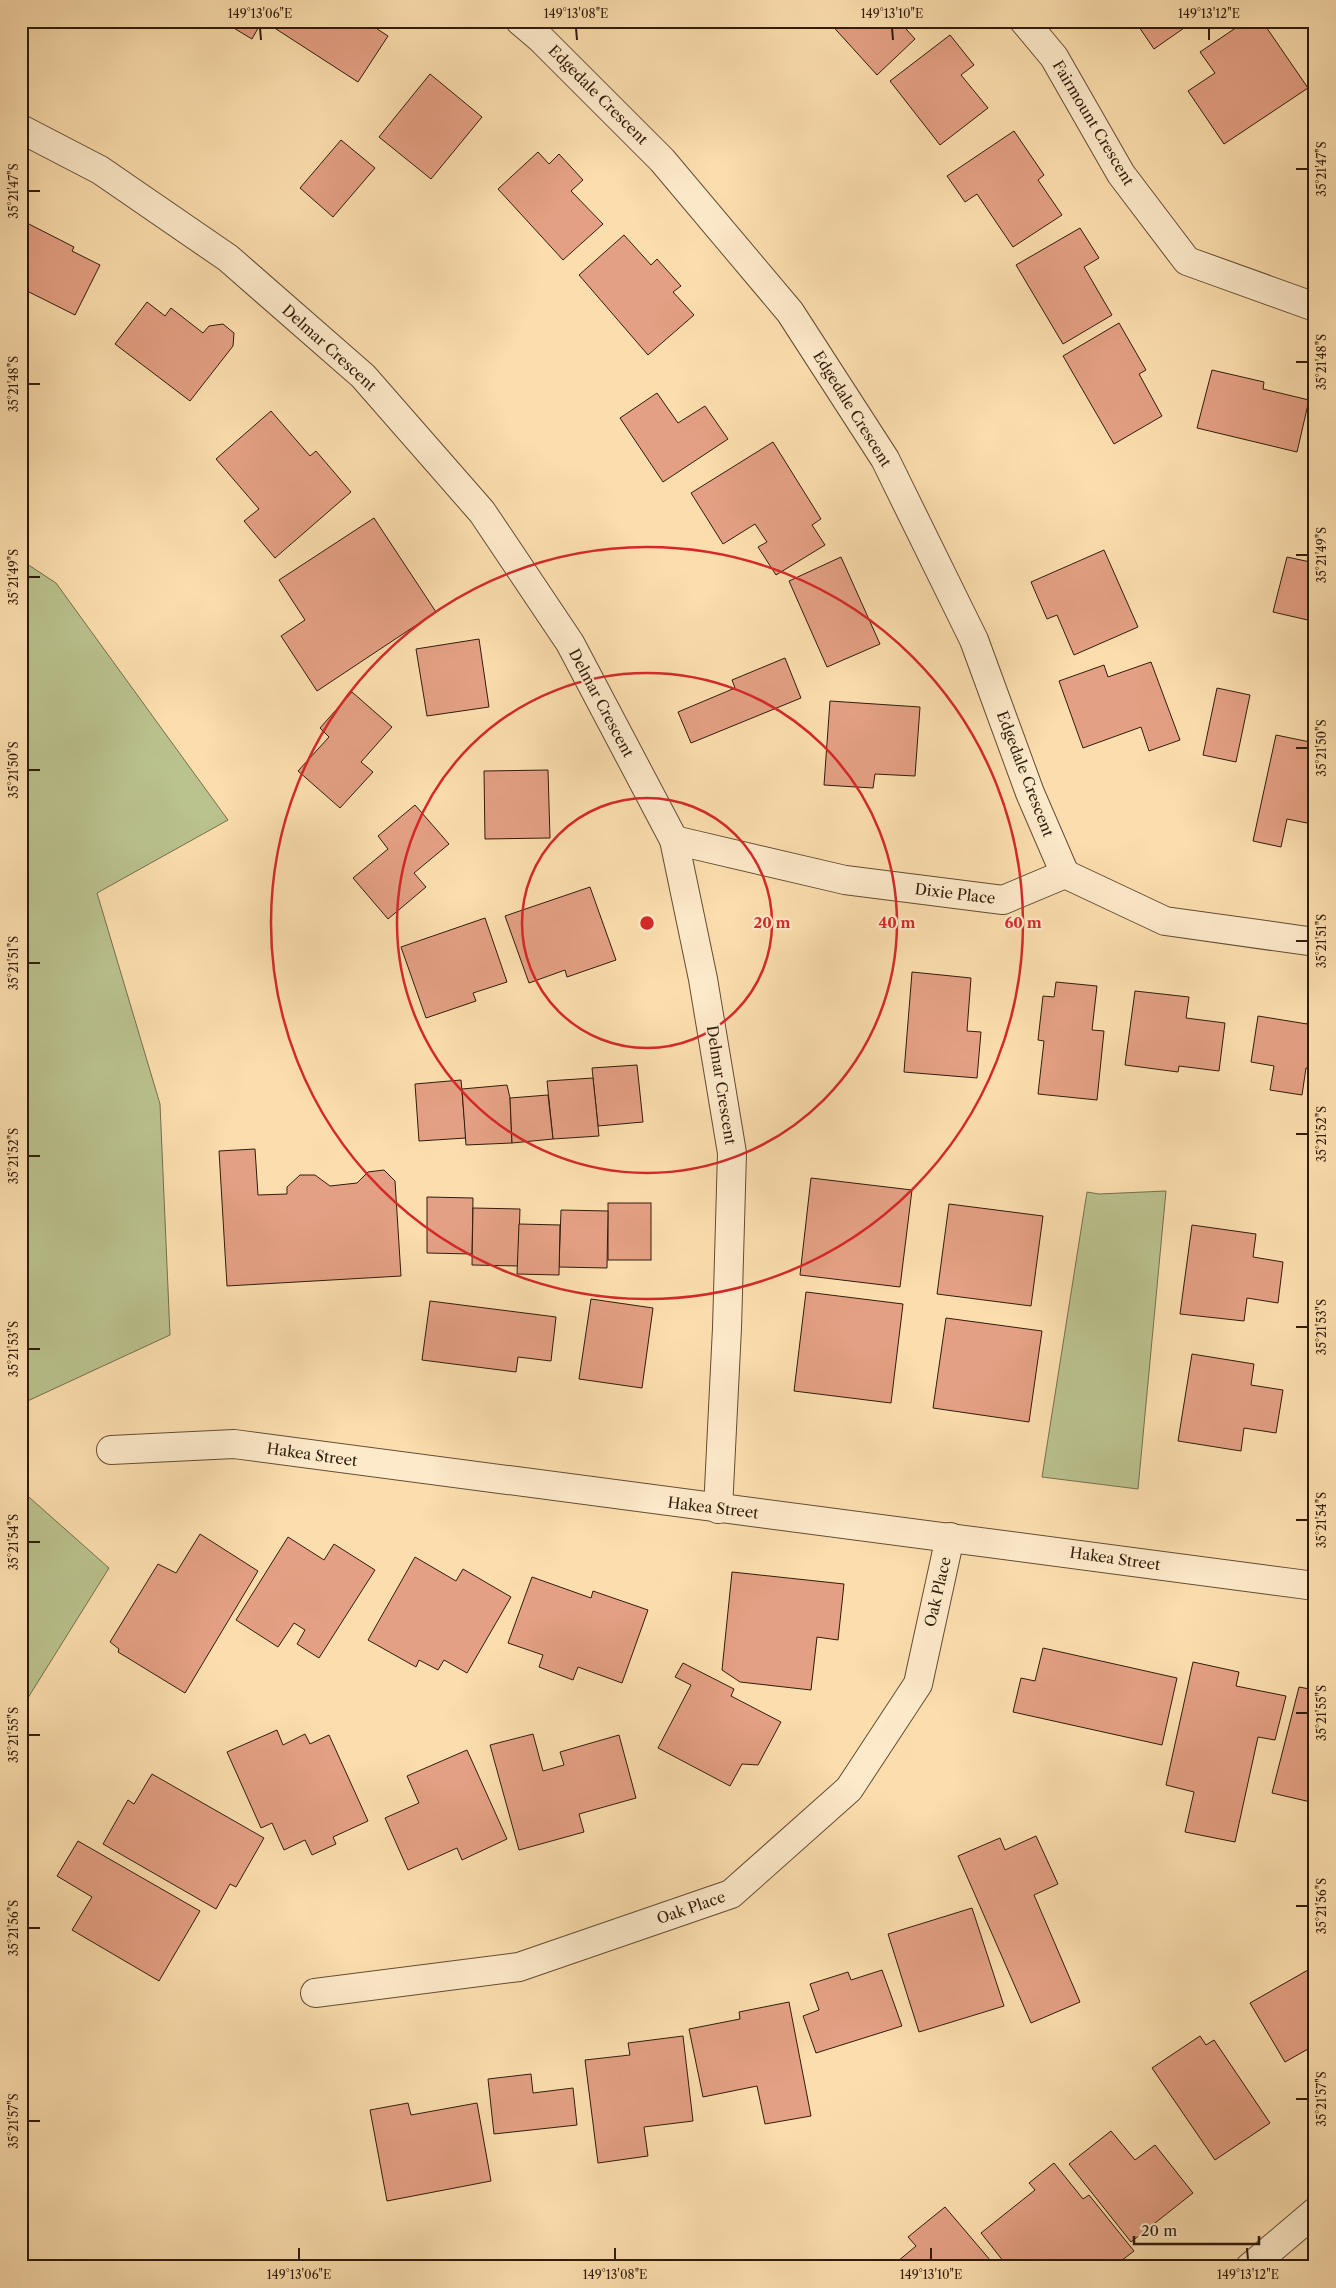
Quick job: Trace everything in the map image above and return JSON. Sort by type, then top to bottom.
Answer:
[{"type":"street","name":"Edgedale Crescent","points":[[520,21],[540,38],[662,160],[752,266],[790,312],[880,451],[974,640],[1030,793],[1065,874]]},
{"type":"street","name":"Fairmount Crescent","points":[[1024,21],[1054,57],[1121,174],[1187,261],[1315,307]]},
{"type":"street","name":"Delmar Crescent","points":[[21,129],[100,170],[228,258],[364,376],[482,512],[570,644],[674,840],[704,979],[732,1153],[727,1328],[718,1509]]},
{"type":"street","name":"Dixie Place","points":[[674,840],[845,880],[1003,900],[1065,874]]},
{"type":"street","points":[[1065,874],[1165,921],[1315,942]]},
{"type":"street","name":"Hakea Street","points":[[111,1450],[234,1444],[1315,1586]]},
{"type":"street","name":"Oak Place","points":[[316,1993],[519,1967],[731,1894],[849,1789],[918,1684],[950,1537]]},
{"type":"street","points":[[1250,2267],[1315,2212]]},
{"type":"green space","points":[[21,560],[56,583],[228,820],[97,893],[160,1104],[170,1335],[21,1404]]},
{"type":"green space","points":[[1166,1191],[1138,1489],[1042,1477],[1087,1192],[1099,1194]]},
{"type":"green space","points":[[21,1490],[109,1568],[21,1709]]},
{"type":"building","points":[[222,21],[262,21],[252,39]]},
{"type":"building","points":[[277,21],[365,21],[388,36],[358,82],[273,27]]},
{"type":"building","points":[[603,21],[618,21],[611,29]]},
{"type":"building","points":[[828,21],[899,21],[915,39],[877,75]]},
{"type":"building","points":[[1135,21],[1194,21],[1154,49]]},
{"type":"building","points":[[1246,21],[1262,21],[1308,88],[1224,144],[1188,91],[1215,73],[1200,52]]},
{"type":"building","points":[[950,35],[974,65],[961,75],[988,108],[940,145],[890,81]]},
{"type":"building","points":[[430,74],[482,117],[431,179],[379,137]]},
{"type":"building","points":[[1014,131],[1044,175],[1038,180],[1062,215],[1013,247],[977,194],[965,202],[947,176]]},
{"type":"building","points":[[341,140],[375,168],[333,217],[300,188]]},
{"type":"building","points":[[538,152],[549,164],[559,154],[583,180],[571,191],[603,224],[563,260],[498,189]]},
{"type":"building","points":[[23,221],[74,247],[72,251],[100,265],[75,315],[21,288],[21,225]]},
{"type":"building","points":[[1080,228],[1099,258],[1084,267],[1112,315],[1063,344],[1016,265]]},
{"type":"building","points":[[624,235],[651,265],[657,259],[681,286],[673,292],[694,315],[648,355],[579,275]]},
{"type":"building","points":[[147,302],[165,316],[171,308],[203,333],[209,326],[223,324],[234,333],[233,346],[190,401],[115,344]]},
{"type":"building","points":[[1119,323],[1146,370],[1139,374],[1162,416],[1114,444],[1063,356]]},
{"type":"building","points":[[1212,370],[1264,382],[1263,389],[1309,400],[1297,452],[1197,428]]},
{"type":"building","points":[[657,393],[678,423],[705,406],[728,439],[663,482],[620,418]]},
{"type":"building","points":[[271,411],[310,456],[316,451],[351,492],[275,558],[244,521],[259,509],[216,459]]},
{"type":"building","points":[[773,442],[821,519],[812,525],[825,545],[776,575],[758,547],[767,542],[755,524],[723,544],[691,493]]},
{"type":"building","points":[[374,518],[436,612],[317,691],[281,636],[305,620],[279,580]]},
{"type":"building","points":[[1104,550],[1138,627],[1074,655],[1057,615],[1047,619],[1031,582]]},
{"type":"building","points":[[841,557],[880,644],[827,667],[789,581]]},
{"type":"building","points":[[1287,557],[1315,563],[1315,609],[1312,621],[1273,612]]},
{"type":"building","points":[[479,639],[489,707],[427,716],[416,649]]},
{"type":"building","points":[[785,658],[801,698],[691,743],[678,712],[735,688],[732,680]]},
{"type":"building","points":[[1151,662],[1180,740],[1149,751],[1141,727],[1083,748],[1059,681],[1104,665],[1108,677]]},
{"type":"building","points":[[1217,688],[1250,695],[1236,762],[1203,755]]},
{"type":"building","points":[[352,692],[392,727],[361,762],[373,772],[340,808],[298,771],[329,737],[320,728]]},
{"type":"building","points":[[830,701],[920,707],[915,776],[875,774],[873,788],[824,785]]},
{"type":"building","points":[[1276,735],[1315,743],[1315,813],[1312,824],[1287,819],[1281,847],[1253,841]]},
{"type":"building","points":[[548,770],[550,838],[485,839],[484,771]]},
{"type":"building","points":[[415,805],[449,844],[414,873],[426,887],[388,919],[353,878],[388,849],[378,836]]},
{"type":"building","points":[[590,887],[616,960],[567,977],[565,970],[529,983],[505,916]]},
{"type":"building","points":[[485,918],[507,982],[473,993],[476,1001],[426,1018],[401,947]]},
{"type":"building","points":[[912,972],[971,978],[967,1031],[981,1032],[977,1078],[904,1072]]},
{"type":"building","points":[[1056,982],[1097,986],[1092,1030],[1104,1031],[1097,1100],[1038,1094],[1044,1041],[1038,1040],[1043,996],[1054,997]]},
{"type":"building","points":[[1135,991],[1189,997],[1186,1018],[1225,1023],[1219,1071],[1179,1066],[1178,1072],[1125,1065]]},
{"type":"building","points":[[1309,1014],[1315,1015],[1315,1069],[1306,1068],[1302,1095],[1270,1090],[1274,1066],[1251,1062],[1258,1016],[1307,1024]]},
{"type":"building","points":[[637,1065],[643,1122],[598,1126],[592,1068]]},
{"type":"building","points":[[593,1078],[599,1136],[553,1139],[547,1081]]},
{"type":"building","points":[[461,1080],[466,1138],[419,1141],[415,1084]]},
{"type":"building","points":[[507,1085],[510,1098],[512,1143],[466,1145],[462,1089]]},
{"type":"building","points":[[548,1095],[553,1139],[512,1143],[510,1098]]},
{"type":"building","points":[[255,1149],[258,1195],[287,1194],[287,1187],[300,1175],[315,1175],[330,1186],[357,1183],[368,1172],[384,1170],[395,1181],[401,1276],[227,1286],[219,1151]]},
{"type":"building","points":[[811,1178],[912,1190],[900,1287],[800,1275]]},
{"type":"building","points":[[427,1197],[473,1198],[472,1254],[427,1253]]},
{"type":"building","points":[[608,1203],[651,1203],[651,1260],[608,1260]]},
{"type":"building","points":[[949,1204],[1043,1216],[1031,1306],[937,1294]]},
{"type":"building","points":[[473,1208],[520,1209],[518,1266],[472,1265]]},
{"type":"building","points":[[561,1210],[608,1211],[607,1268],[559,1267]]},
{"type":"building","points":[[519,1224],[560,1225],[559,1275],[517,1274]]},
{"type":"building","points":[[1192,1225],[1256,1234],[1253,1257],[1283,1262],[1278,1303],[1247,1298],[1244,1321],[1180,1314]]},
{"type":"building","points":[[806,1292],[903,1304],[891,1403],[794,1391]]},
{"type":"building","points":[[591,1299],[653,1308],[642,1388],[579,1379]]},
{"type":"building","points":[[430,1301],[556,1317],[551,1361],[518,1357],[516,1372],[422,1360]]},
{"type":"building","points":[[946,1318],[1042,1331],[1029,1422],[933,1408]]},
{"type":"building","points":[[1192,1354],[1254,1364],[1251,1385],[1283,1390],[1276,1433],[1244,1428],[1241,1451],[1178,1441]]},
{"type":"building","points":[[200,1534],[258,1571],[185,1693],[118,1652],[119,1649],[110,1642],[158,1564],[176,1573]]},
{"type":"building","points":[[288,1537],[324,1560],[334,1544],[375,1570],[319,1658],[297,1644],[305,1630],[294,1623],[278,1647],[236,1620]]},
{"type":"building","points":[[415,1557],[456,1581],[463,1569],[511,1597],[467,1673],[444,1660],[438,1670],[419,1660],[416,1667],[368,1640]]},
{"type":"building","points":[[732,1572],[844,1584],[838,1640],[817,1637],[811,1690],[740,1682],[722,1670]]},
{"type":"building","points":[[532,1577],[591,1598],[593,1591],[648,1610],[622,1683],[578,1667],[573,1680],[539,1667],[543,1655],[508,1643]]},
{"type":"building","points":[[1043,1648],[1177,1678],[1162,1745],[1013,1712],[1021,1678],[1035,1681]]},
{"type":"building","points":[[1193,1662],[1239,1672],[1236,1686],[1286,1696],[1275,1740],[1258,1737],[1235,1842],[1185,1832],[1194,1792],[1166,1785]]},
{"type":"building","points":[[683,1663],[734,1689],[731,1696],[781,1722],[758,1765],[742,1764],[730,1786],[658,1748],[691,1685],[675,1677]]},
{"type":"building","points":[[1299,1687],[1315,1690],[1315,1803],[1272,1793]]},
{"type":"building","points":[[277,1730],[283,1745],[305,1734],[310,1744],[329,1735],[368,1821],[333,1837],[336,1844],[312,1855],[305,1840],[284,1850],[272,1823],[261,1828],[227,1752]]},
{"type":"building","points":[[533,1734],[543,1771],[564,1765],[560,1752],[619,1735],[636,1798],[579,1814],[584,1832],[519,1850],[490,1745]]},
{"type":"building","points":[[467,1750],[507,1839],[462,1860],[457,1848],[408,1870],[385,1818],[419,1803],[407,1776]]},
{"type":"building","points":[[152,1774],[264,1838],[236,1887],[230,1884],[216,1909],[103,1844],[128,1800],[134,1804]]},
{"type":"building","points":[[1036,1836],[1058,1884],[1034,1895],[1080,2002],[1031,2023],[958,1856],[1000,1838],[1005,1850]]},
{"type":"building","points":[[78,1841],[200,1911],[159,1981],[72,1930],[92,1897],[57,1876]]},
{"type":"building","points":[[972,1908],[1004,2006],[919,2032],[888,1934]]},
{"type":"building","points":[[1315,1966],[1315,2045],[1285,2062],[1250,2003]]},
{"type":"building","points":[[882,1970],[902,2026],[816,2053],[803,2016],[819,2010],[810,1984],[848,1972],[851,1980]]},
{"type":"building","points":[[789,2002],[811,2116],[765,2124],[757,2086],[703,2097],[689,2029],[740,2019],[739,2012]]},
{"type":"building","points":[[683,2036],[693,2121],[644,2127],[648,2156],[598,2163],[585,2060],[630,2055],[628,2043]]},
{"type":"building","points":[[1200,2036],[1206,2045],[1214,2040],[1270,2123],[1215,2160],[1152,2068]]},
{"type":"building","points":[[531,2074],[533,2093],[573,2088],[577,2125],[494,2134],[488,2079]]},
{"type":"building","points":[[408,2103],[411,2115],[477,2103],[491,2181],[387,2201],[370,2110]]},
{"type":"building","points":[[1111,2131],[1135,2160],[1155,2145],[1193,2193],[1131,2242],[1069,2164]]},
{"type":"building","points":[[1054,2163],[1083,2199],[1089,2195],[1134,2251],[1113,2267],[1008,2267],[981,2233],[1035,2190],[1029,2183]]},
{"type":"building","points":[[945,2207],[996,2267],[891,2267],[916,2246],[908,2237]]}]
